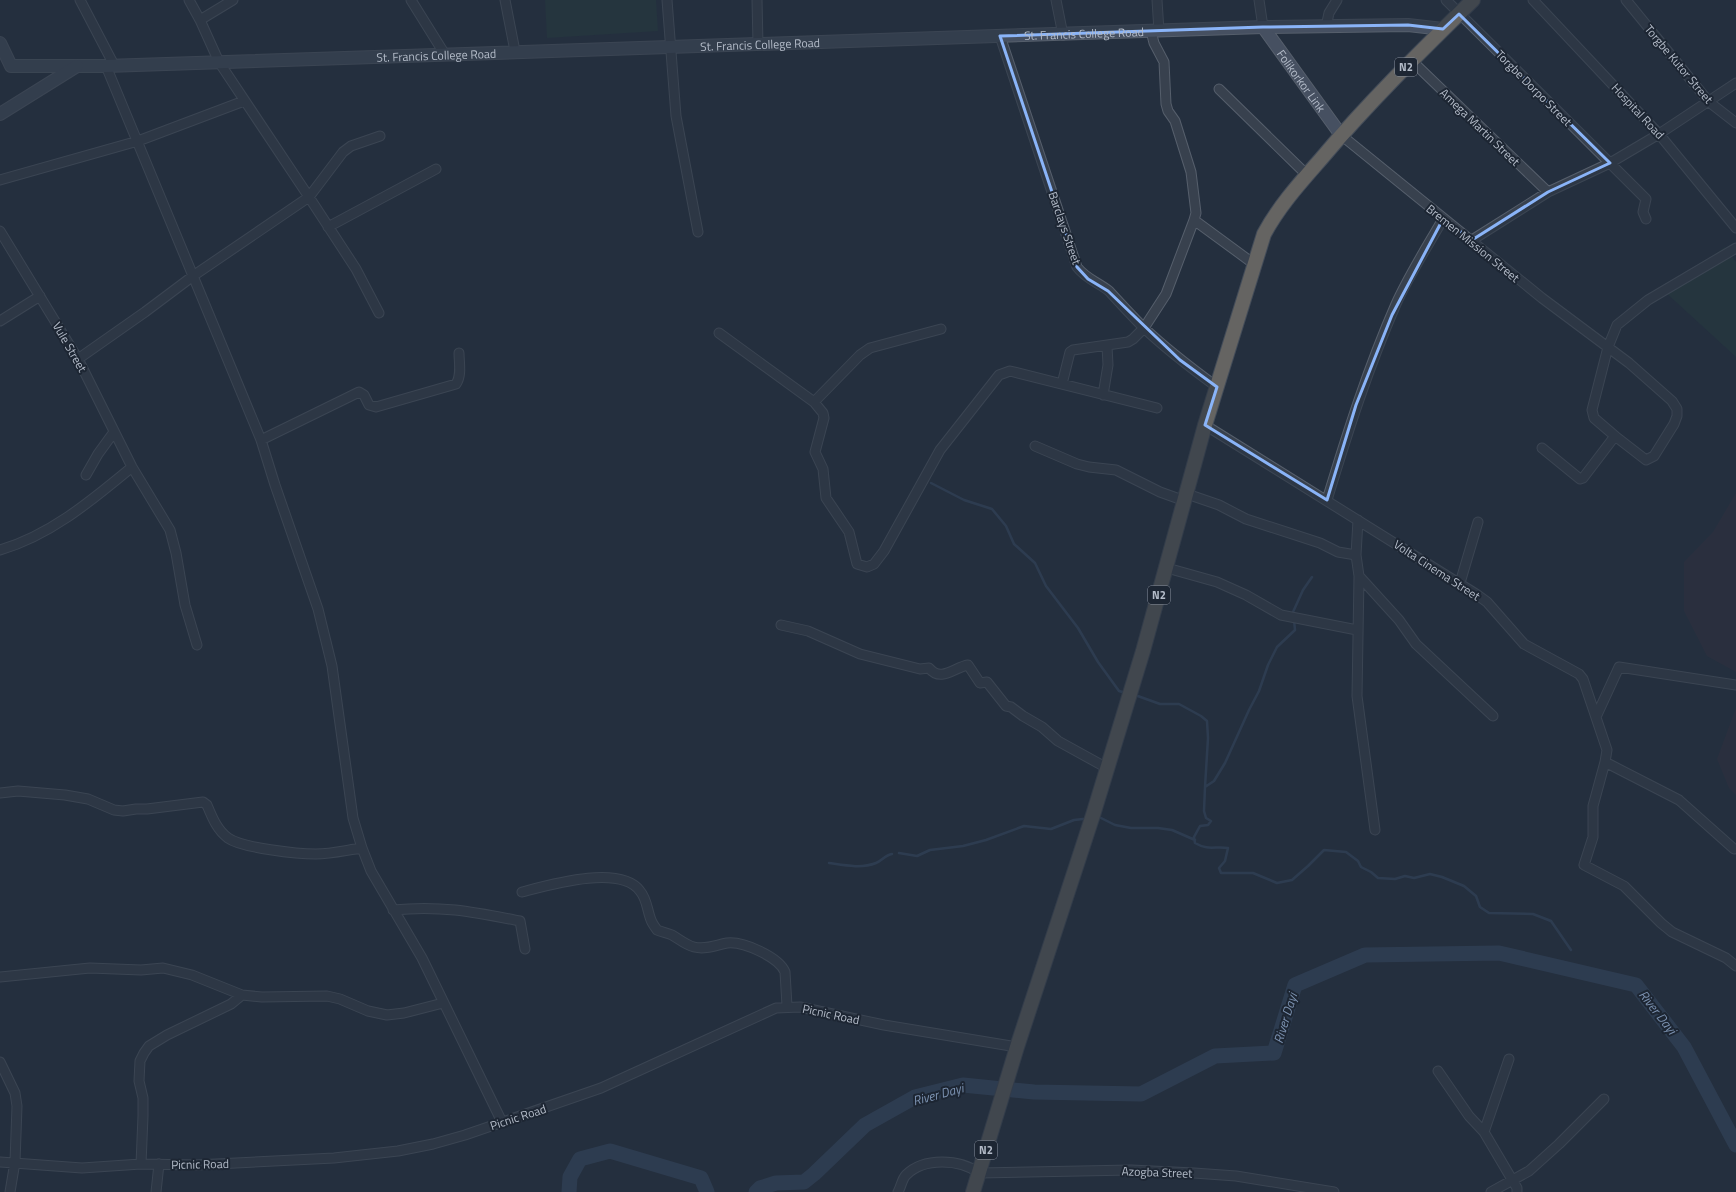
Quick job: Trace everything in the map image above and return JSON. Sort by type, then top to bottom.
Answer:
[{"type":"highway","name":"N2","points":[[973,1192],[1008,1074],[1141,658],[1167,568],[1205,425],[1264,234],[1280,206],[1341,135],[1473,0]]},
{"type":"main road","name":"St. Francis College Road","points":[[0,43],[11,66],[110,66],[444,53],[672,47],[1263,27],[1408,25],[1443,30]]},
{"type":"main road","name":"Folikorkor Link","points":[[1263,27],[1341,135]]},
{"type":"main road","points":[[0,114],[77,66]]},
{"type":"street","points":[[80,0],[110,66],[138,141],[261,440],[318,609],[332,666],[353,818],[362,848],[371,871],[422,958],[502,1122]]},
{"type":"street","points":[[189,0],[219,62],[356,269],[379,313]]},
{"type":"street","points":[[200,20],[232,0]]},
{"type":"street","points":[[411,0],[444,53]]},
{"type":"street","points":[[505,0],[515,51]]},
{"type":"street","points":[[667,0],[672,47],[676,116],[698,232]]},
{"type":"street","points":[[757,0],[758,44]]},
{"type":"street","points":[[1056,0],[1062,34]]},
{"type":"street","points":[[1062,384],[1070,352],[1128,342],[1144,328],[1166,294],[1196,213],[1191,172],[1175,120],[1166,104],[1164,62],[1154,43],[1157,0]]},
{"type":"street","points":[[1259,0],[1263,27]]},
{"type":"street","points":[[1326,27],[1329,13],[1337,0]]},
{"type":"street","name":"Torgbe Dorpo Street","points":[[1446,0],[1646,199],[1643,212],[1646,219]]},
{"type":"street","name":"Hospital Road","points":[[1533,0],[1660,134],[1736,228]]},
{"type":"street","name":"Torgbe Kutor Street","points":[[1626,0],[1709,102],[1736,123]]},
{"type":"street","name":"Barclays Street","points":[[1000,36],[1078,267],[1082,274],[1108,291],[1144,328],[1185,364],[1217,387]]},
{"type":"street","name":"Amega Martin Street","points":[[1412,61],[1548,192]]},
{"type":"street","points":[[1472,240],[1548,192],[1610,163],[1660,134],[1736,83]]},
{"type":"street","points":[[1219,89],[1307,174]]},
{"type":"street","points":[[0,180],[138,141],[244,101]]},
{"type":"street","name":"Bremen Mission Street","points":[[1341,135],[1542,298],[1629,363],[1672,401],[1677,409],[1677,416],[1654,456],[1649,459],[1646,460],[1615,436]]},
{"type":"street","points":[[78,359],[146,312],[193,276],[309,197],[343,152],[351,146],[380,136]]},
{"type":"street","points":[[328,227],[436,169]]},
{"type":"street","points":[[1326,500],[1356,405],[1396,304],[1443,219]]},
{"type":"street","points":[[1194,220],[1254,264]]},
{"type":"street","name":"Vule Street","points":[[0,231],[78,359],[132,467],[170,530],[176,553],[185,605],[197,646]]},
{"type":"street","points":[[1542,448],[1580,479],[1583,478],[1615,436],[1594,418],[1592,410],[1608,348],[1617,325],[1633,310],[1736,248]]},
{"type":"street","points":[[0,322],[40,296]]},
{"type":"street","points":[[814,402],[860,355],[870,348],[941,329]]},
{"type":"street","points":[[719,333],[814,402],[823,413],[824,418],[814,452],[823,469],[826,498],[849,532],[857,564],[866,567],[874,564],[884,551],[945,442],[999,375],[1010,371],[1157,408]]},
{"type":"street","points":[[1102,395],[1108,365],[1107,346]]},
{"type":"street","points":[[261,440],[358,392],[364,396],[369,405],[376,407],[456,384],[459,380],[460,372],[459,353]]},
{"type":"street","name":"Volta Cinema Street","points":[[1205,425],[1460,584],[1487,602],[1524,644],[1579,674],[1583,680],[1607,745],[1605,762],[1592,806],[1593,837],[1584,865],[1624,886],[1660,923],[1672,932],[1720,954],[1736,966]]},
{"type":"street","points":[[86,475],[98,454],[114,432]]},
{"type":"street","points":[[1035,446],[1078,464],[1116,470],[1160,492],[1219,505],[1246,519],[1320,543],[1338,552],[1356,555]]},
{"type":"street","points":[[0,550],[20,544],[58,523],[90,502],[132,467]]},
{"type":"street","points":[[1358,520],[1356,555],[1359,576],[1356,696],[1374,830]]},
{"type":"street","points":[[1460,584],[1478,522]]},
{"type":"street","points":[[1167,568],[1217,582],[1246,595],[1271,610],[1289,618],[1357,630]]},
{"type":"street","points":[[1359,576],[1399,620],[1416,644],[1493,716]]},
{"type":"street","points":[[781,625],[808,631],[860,654],[920,669],[930,668],[932,672],[939,675],[947,674],[960,666],[968,665],[980,683],[987,682],[1006,706],[1011,707],[1042,727],[1058,741],[1107,768]]},
{"type":"street","points":[[1596,717],[1619,667],[1736,685]]},
{"type":"street","points":[[1605,762],[1679,800],[1734,849]]},
{"type":"street","points":[[0,793],[18,791],[65,795],[88,799],[114,810],[123,812],[136,809],[203,802],[207,805],[214,822],[222,833],[230,839],[244,844],[317,854],[362,848]]},
{"type":"street","points":[[522,892],[578,880],[603,877],[618,879],[634,884],[646,900],[651,920],[657,930],[670,934],[693,946],[710,948],[728,943],[742,945],[754,949],[777,962],[783,967],[785,972],[787,1006]]},
{"type":"street","points":[[394,910],[416,908],[466,910],[520,921],[525,949]]},
{"type":"street","points":[[0,976],[90,968],[140,970],[164,968],[192,974],[242,995],[262,997],[327,996],[340,999],[368,1011],[387,1015],[404,1013],[443,1003]]},
{"type":"street","points":[[141,1164],[144,1116],[140,1081],[140,1060],[144,1053],[149,1046],[167,1035],[232,1004],[242,995]]},
{"type":"street","name":"Picnic Road","points":[[0,1162],[82,1168],[141,1164],[196,1165],[364,1156],[434,1144],[601,1088],[776,1008],[787,1006],[800,1007],[884,1025],[1017,1047]]},
{"type":"street","points":[[1484,1132],[1509,1058]]},
{"type":"street","points":[[0,1062],[15,1093],[17,1106],[15,1162],[10,1192]]},
{"type":"street","points":[[1438,1071],[1469,1116],[1484,1132],[1517,1192]]},
{"type":"street","points":[[1491,1192],[1529,1171],[1604,1099]]},
{"type":"street","points":[[898,1192],[907,1174],[926,1164],[954,1162],[970,1166],[979,1173]]},
{"type":"street","points":[[156,1192],[159,1164]]},
{"type":"street","name":"Azogba Street","points":[[979,1173],[1131,1170],[1194,1173],[1236,1176],[1334,1192]]},
{"type":"highlighted area","points":[[1459,14],[1610,163],[1548,192],[1472,240],[1443,219],[1392,315],[1356,405],[1327,500],[1205,425],[1217,387],[1180,360],[1108,291],[1088,279],[1077,267],[1000,36],[1263,27],[1408,25],[1443,29]]},
{"type":"shaded area","points":[[1736,493],[1736,672],[1707,656],[1684,611],[1684,562],[1713,532]]},
{"type":"shaded area","points":[[1736,708],[1736,795],[1729,788],[1717,759]]},
{"type":"green space","points":[[545,0],[656,0],[658,31],[547,38]]},
{"type":"green space","points":[[1725,247],[1736,262],[1736,357],[1663,290]]},
{"type":"waterway","points":[[931,483],[964,500],[992,509],[1006,526],[1014,544],[1035,563],[1046,586],[1078,628],[1098,662],[1119,691],[1126,693]]},
{"type":"waterway","points":[[1293,615],[1303,590],[1312,577]]},
{"type":"waterway","points":[[1294,620],[1295,630],[1277,647],[1268,665],[1259,691],[1225,763],[1214,781],[1205,787],[1204,811],[1206,818],[1211,821],[1208,825],[1200,826],[1194,837],[1195,843],[1208,848],[1228,848],[1225,861],[1219,868],[1221,873],[1253,873],[1277,883],[1292,880],[1324,850],[1346,852],[1358,861],[1361,867],[1371,872],[1378,878],[1395,879],[1405,876],[1414,878],[1430,874],[1442,877],[1464,886],[1476,896],[1480,907],[1489,913],[1533,914],[1551,921],[1571,950]]},
{"type":"waterway","points":[[1135,695],[1160,704],[1179,704],[1207,721],[1208,738],[1205,787]]},
{"type":"waterway","points":[[1099,817],[1115,825],[1131,828],[1158,828],[1172,830],[1195,840]]},
{"type":"waterway","points":[[899,853],[917,856],[930,850],[963,846],[986,840],[1024,826],[1051,829],[1074,820],[1083,819]]},
{"type":"waterway","points":[[829,863],[864,866],[876,863],[892,854]]},
{"type":"waterway","name":"River Dayi","points":[[756,1192],[760,1188],[776,1183],[804,1182],[865,1125],[915,1097],[963,1085],[1034,1092],[1141,1094],[1215,1056],[1274,1053],[1295,985],[1365,955],[1499,953],[1636,985],[1684,1047],[1736,1145]]},
{"type":"waterway","name":"River Dayi","points":[[569,1192],[570,1177],[580,1159],[610,1151],[701,1178],[707,1192]]}]
